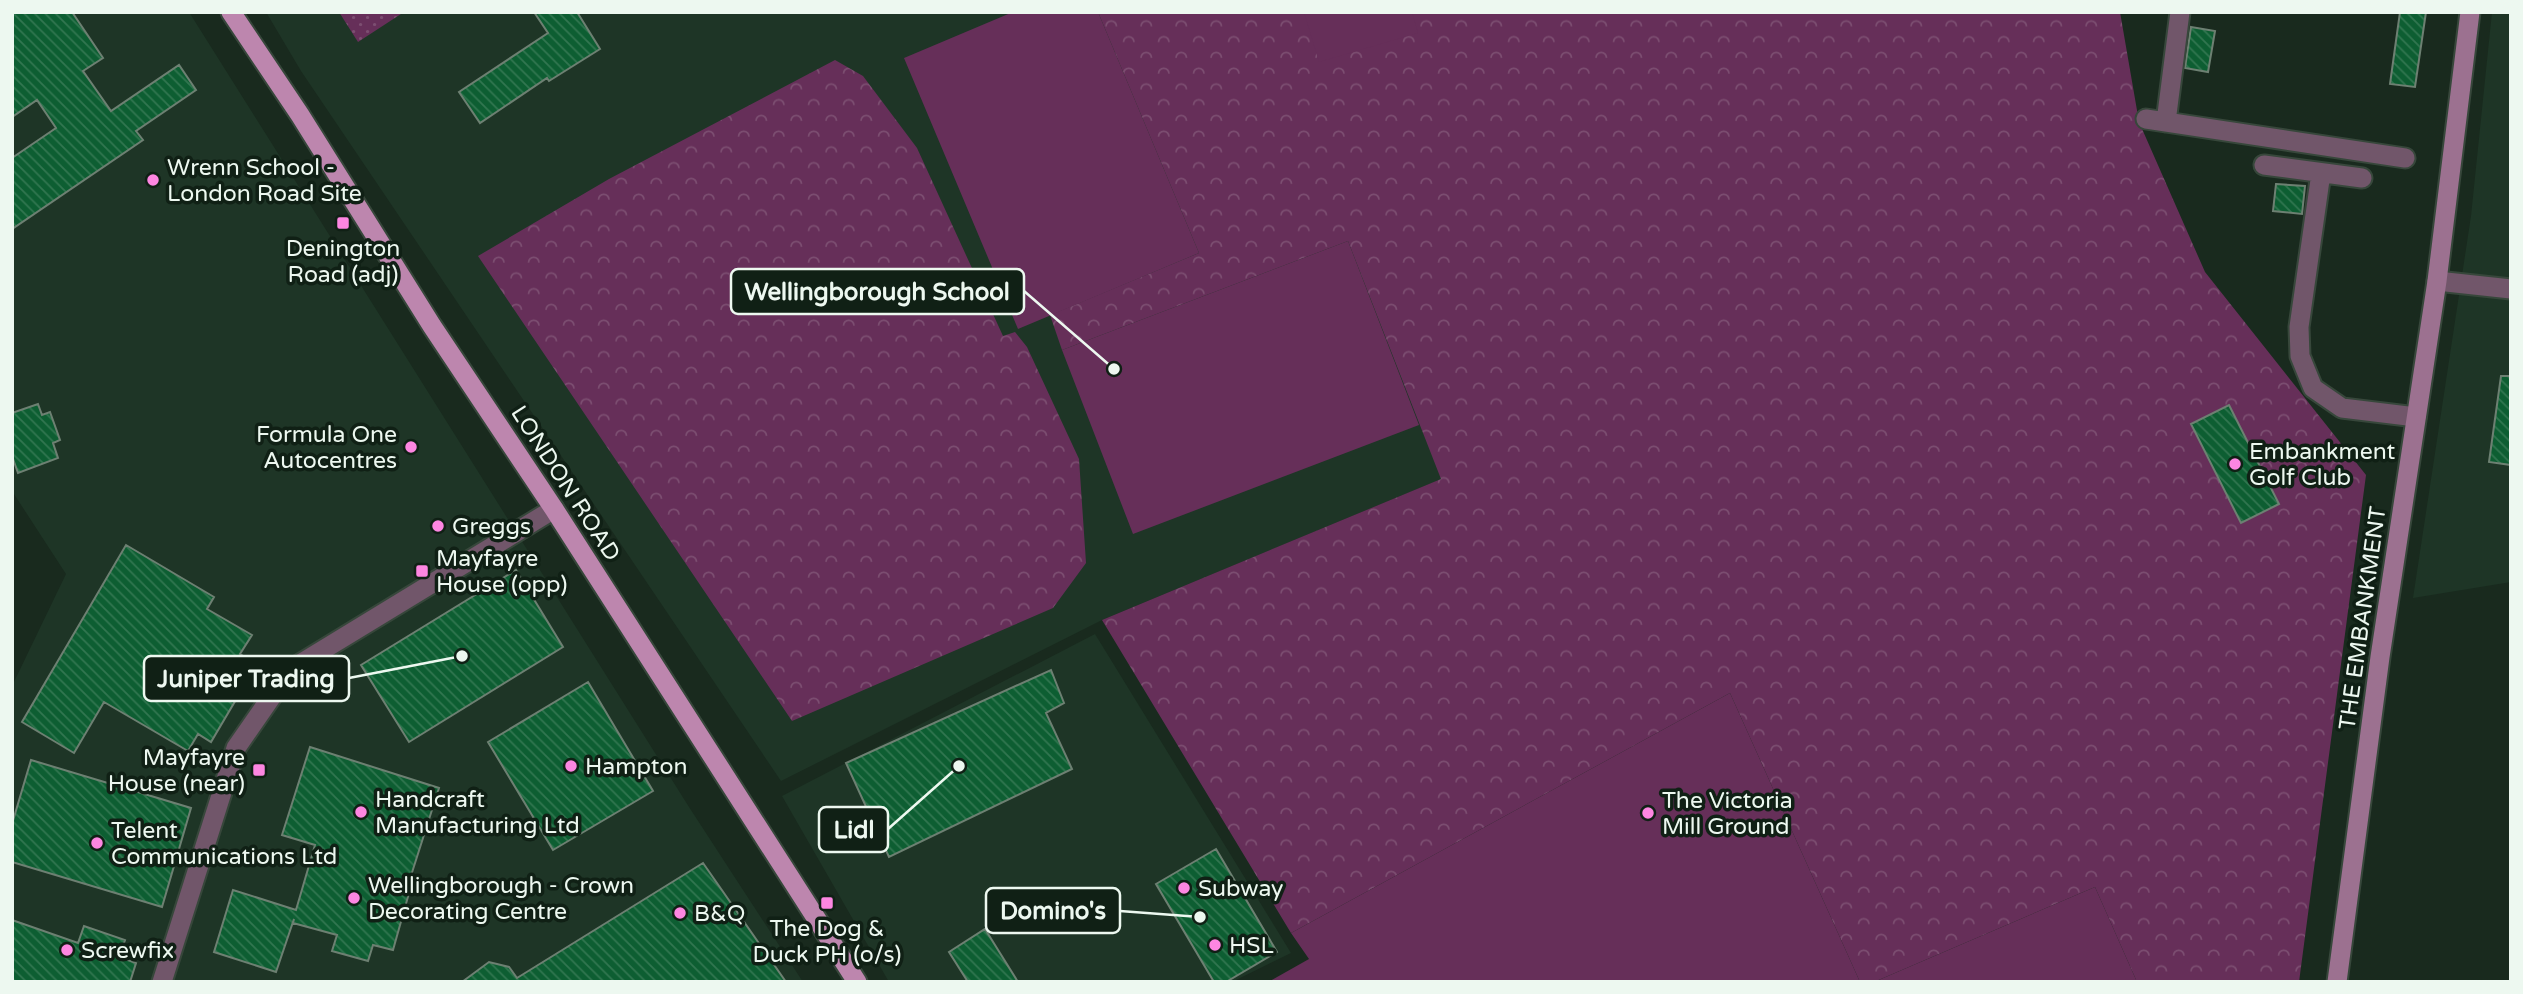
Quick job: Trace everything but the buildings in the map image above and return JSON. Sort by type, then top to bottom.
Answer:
[{"type":"main road","name":"LONDON ROAD","points":[[232,12],[857,982]]},
{"type":"main road","name":"THE EMBANKMENT","points":[[2337,982],[2380,657],[2437,281],[2470,12]]},
{"type":"street","points":[[2166,122],[2180,12]]},
{"type":"street","points":[[2146,119],[2405,158]]},
{"type":"street","points":[[2264,165],[2362,178]]},
{"type":"street","points":[[2321,173],[2299,327],[2300,356],[2313,388],[2342,408],[2416,417]]},
{"type":"street","points":[[2437,281],[2511,289]]},
{"type":"street","points":[[162,982],[236,748],[290,670],[554,509]]},
{"type":"shaded area","points":[[12,12],[189,12],[689,807],[803,982],[12,982],[12,686],[66,574],[12,491]]},
{"type":"shaded area","points":[[266,12],[1771,12],[1615,407],[1102,620],[781,781],[301,71]]},
{"type":"shaded area","points":[[2492,12],[2511,12],[2511,582],[2413,598],[2471,216]]},
{"type":"shaded area","points":[[1095,634],[1291,953],[1232,982],[889,982],[782,796]]},
{"type":"green space","points":[[339,12],[404,12],[358,42]]},
{"type":"green space","points":[[1013,12],[1098,12],[1199,253],[1018,329],[904,58]]},
{"type":"green space","points":[[1098,12],[2120,12],[2139,122],[2205,272],[2366,475],[2299,982],[2137,982],[2095,887],[1874,982],[1860,982],[1730,693],[1291,933],[1102,620],[1441,479],[1348,241],[1062,350],[1050,315],[1199,253]]},
{"type":"green space","points":[[1304,12],[1412,12],[1418,33],[1319,62]]},
{"type":"green space","points":[[835,60],[863,76],[917,148],[1003,336],[1015,332],[1027,347],[1079,459],[1086,563],[1053,608],[792,721],[478,256],[609,179]]},
{"type":"green space","points":[[1348,241],[1419,425],[1133,534],[1062,350]]},
{"type":"green space","name":"The Victoria Mill Ground","points":[[1730,693],[1860,982],[1268,982],[1309,959],[1291,933]]},
{"type":"green space","points":[[2095,887],[2137,982],[1874,982]]},
{"type":"place","name":"Wrenn School - London Road Site","points":[[153,180]]},
{"type":"place","name":"Denington Road (adj)","points":[[343,223]]},
{"type":"place","name":"Wellingborough School","points":[[1114,369]]},
{"type":"place","name":"Formula One Autocentres","points":[[411,447]]},
{"type":"place","name":"Embankment Golf Club","points":[[2235,464]]},
{"type":"place","name":"Greggs","points":[[438,526]]},
{"type":"place","name":"Mayfayre House (opp)","points":[[422,571]]},
{"type":"place","name":"Juniper Trading","points":[[462,656]]},
{"type":"place","name":"Hampton","points":[[571,766]]},
{"type":"place","name":"Lidl","points":[[959,766]]},
{"type":"place","name":"Mayfayre House (near)","points":[[259,770]]},
{"type":"place","name":"Handcraft Manufacturing Ltd","points":[[361,812]]},
{"type":"place","name":"The Victoria Mill Ground","points":[[1648,813]]},
{"type":"place","name":"Telent Communications Ltd","points":[[97,843]]},
{"type":"place","name":"Subway","points":[[1184,888]]},
{"type":"place","name":"Wellingborough - Crown Decorating Centre","points":[[354,898]]},
{"type":"place","name":"The Dog & Duck PH (o/s)","points":[[827,903]]},
{"type":"place","name":"B&Q","points":[[680,913]]},
{"type":"place","name":"Domino's","points":[[1200,917]]},
{"type":"place","name":"HSL","points":[[1215,945]]},
{"type":"place","name":"Screwfix","points":[[67,950]]}]
